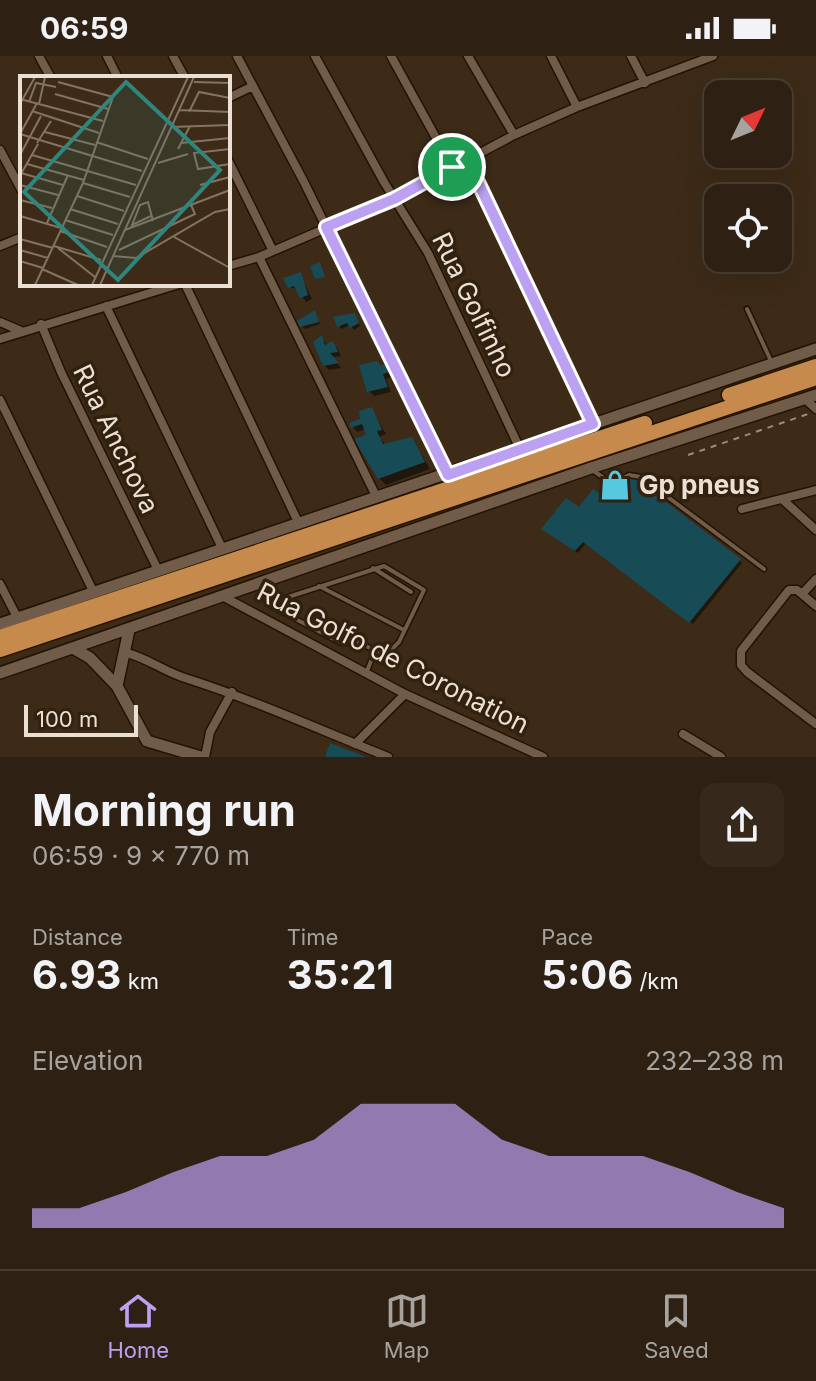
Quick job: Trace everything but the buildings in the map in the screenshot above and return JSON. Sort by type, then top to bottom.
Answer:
[{"type":"highway","points":[[0,637],[816,366]]},
{"type":"highway","points":[[0,650],[588,461],[816,378]]},
{"type":"street","points":[[39,56],[50,76]]},
{"type":"street","points":[[107,56],[117,76]]},
{"type":"street","points":[[173,56],[184,76]]},
{"type":"street","points":[[237,56],[326,227],[448,475]]},
{"type":"street","name":"Rua Golfinho","points":[[315,56],[394,199],[428,253],[520,449]]},
{"type":"street","points":[[391,56],[452,167]]},
{"type":"street","points":[[468,56],[514,135]]},
{"type":"street","points":[[551,56],[577,107]]},
{"type":"street","points":[[631,56],[645,83]]},
{"type":"street","points":[[230,265],[259,257],[394,199],[514,135],[577,107],[713,56]]},
{"type":"street","points":[[230,97],[253,86]]},
{"type":"street","points":[[0,150],[20,187]]},
{"type":"street","points":[[467,159],[593,424]]},
{"type":"street","points":[[231,172],[273,251]]},
{"type":"street","points":[[0,246],[20,238]]},
{"type":"street","points":[[259,257],[377,498]]},
{"type":"street","points":[[0,339],[172,286]]},
{"type":"street","points":[[186,286],[299,524]]},
{"type":"street","points":[[106,306],[223,550]]},
{"type":"street","points":[[0,322],[21,331]]},
{"type":"street","name":"Rua Anchova","points":[[41,324],[61,372],[158,570]]},
{"type":"street","points":[[0,624],[816,349]]},
{"type":"street","points":[[810,397],[816,410]]},
{"type":"street","name":"Rua Golfo de Coronation","points":[[0,673],[224,597],[588,461],[810,397]]},
{"type":"street","points":[[0,400],[93,591]]},
{"type":"street","points":[[742,509],[816,490]]},
{"type":"street","points":[[782,499],[816,530]]},
{"type":"street","points":[[802,594],[816,579]]},
{"type":"street","points":[[0,584],[17,617]]},
{"type":"street","points":[[816,606],[793,589],[784,594],[741,651],[743,669],[816,724]]},
{"type":"street","name":"Rua Golfo de Coronation","points":[[224,597],[405,694],[543,757]]},
{"type":"street","points":[[117,686],[129,630]]},
{"type":"street","points":[[73,648],[90,658],[117,686],[147,741],[203,757],[210,732],[232,692]]},
{"type":"street","points":[[123,652],[232,692],[388,757]]},
{"type":"street","points":[[355,744],[405,694]]},
{"type":"street","points":[[683,734],[721,757]]},
{"type":"lane","points":[[747,309],[772,363]]},
{"type":"lane","points":[[588,461],[613,484],[629,475],[641,477],[764,569]]},
{"type":"lane","points":[[373,568],[411,592]]},
{"type":"lane","points":[[373,568],[390,568],[424,590],[391,650],[375,651],[358,642],[341,643],[273,607],[282,599],[373,568]]},
{"type":"lane","points":[[319,586],[404,630]]},
{"type":"lane","points":[[366,674],[375,651]]},
{"type":"path","points":[[688,455],[816,410]]},
{"type":"place","name":"Gp pneus","points":[[615,485]]},
{"type":"route","points":[[467,159],[593,424],[448,475],[326,227],[394,199],[452,167],[467,159]]}]
